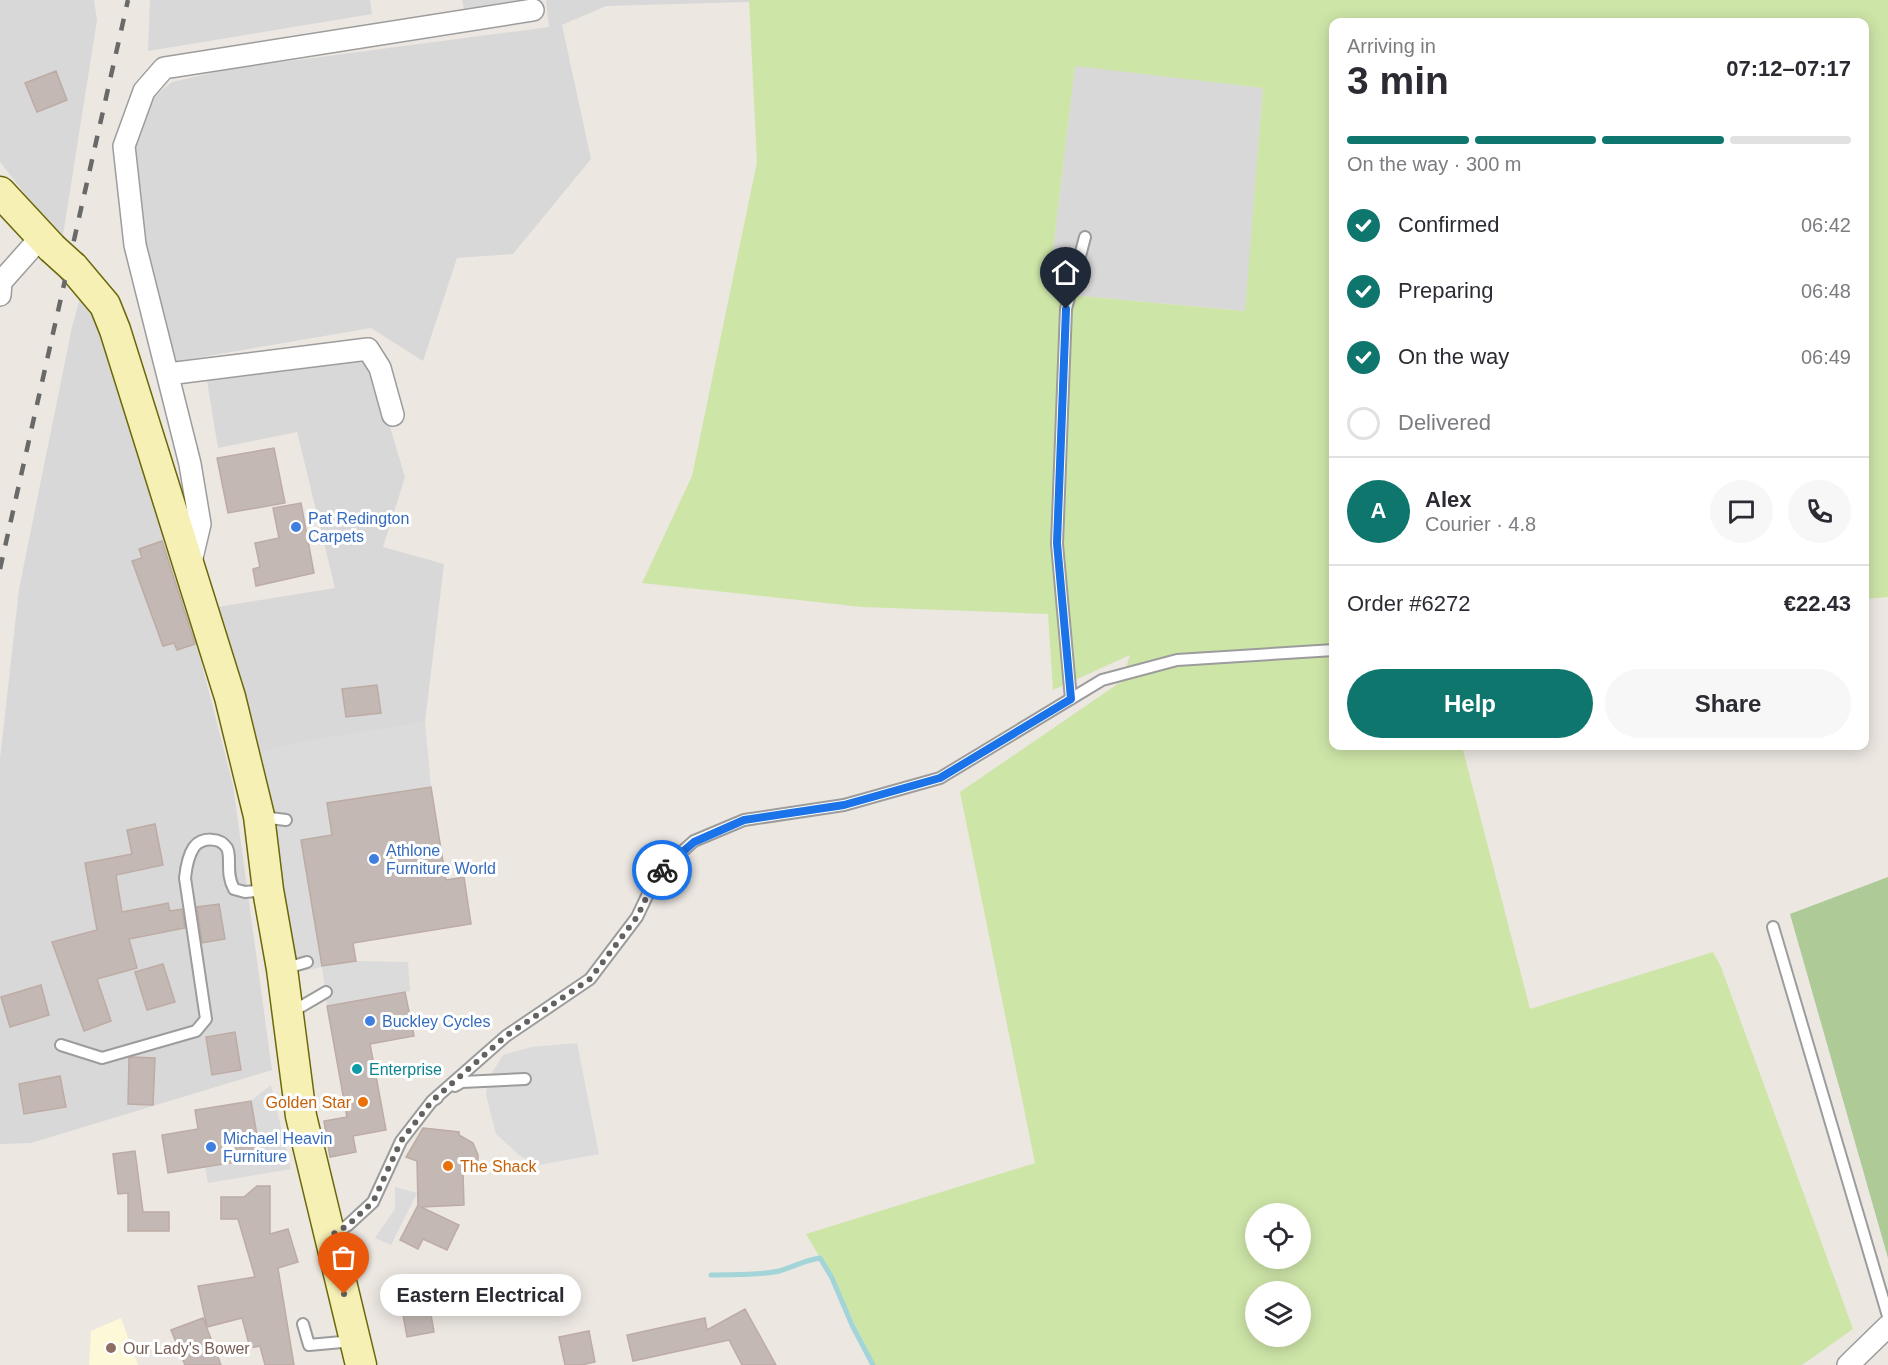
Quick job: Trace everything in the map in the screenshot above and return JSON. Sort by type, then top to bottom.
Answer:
[{"type":"main road","points":[[0,192],[105,305],[230,697],[273,818],[268,890],[295,965],[287,1015],[305,1160],[331,1242],[359,1353]]},
{"type":"street","points":[[190,567],[201,524],[190,464],[135,245],[124,146],[144,91],[164,68],[533,10]]},
{"type":"street","points":[[0,286],[56,251]]},
{"type":"street","points":[[168,374],[368,349],[380,368],[393,415]]},
{"type":"street","points":[[1848,1365],[1888,1326]]},
{"type":"lane","points":[[1071,699],[1057,543],[1066,309],[1085,237]]},
{"type":"lane","points":[[331,1242],[373,1202],[401,1141],[432,1101],[506,1036],[590,979],[637,917],[658,873],[694,842],[744,820],[844,805],[940,778],[1102,680],[1177,660],[1329,650]]},
{"type":"lane","points":[[60,1045],[102,1058],[196,1031],[206,1019],[185,878],[186,866],[195,845],[213,839],[221,842],[228,850],[229,880],[234,889],[244,892],[268,890]]},
{"type":"lane","points":[[1773,927],[1888,1316]]},
{"type":"lane","points":[[287,1015],[326,992]]},
{"type":"lane","points":[[432,1101],[462,1082],[525,1079]]},
{"type":"lane","points":[[303,1324],[309,1346],[359,1353]]},
{"type":"shaded area","points":[[0,0],[94,0],[97,20],[63,235],[42,216],[0,162]]},
{"type":"shaded area","points":[[150,0],[370,0],[372,14],[148,51]]},
{"type":"shaded area","points":[[462,0],[519,0],[464,9]]},
{"type":"shaded area","points":[[546,0],[749,0],[749,2],[606,6],[562,25],[591,159],[513,254],[457,258],[423,361],[371,328],[173,362],[136,200],[132,143],[150,100],[172,82],[229,69],[549,27]]},
{"type":"shaded area","points":[[1075,65],[1263,88],[1246,311],[1048,293]]},
{"type":"shaded area","points":[[80,298],[97,322],[157,491],[233,785],[272,1070],[31,1143],[0,1144],[0,759],[19,589],[72,327]]},
{"type":"shaded area","points":[[361,359],[372,367],[405,477],[383,547],[444,564],[425,722],[256,753],[217,607],[335,588],[297,432],[218,448],[207,381]]},
{"type":"shaded area","points":[[425,722],[431,787],[327,803],[332,835],[302,842],[322,966],[356,961],[408,962],[410,991],[327,1006],[322,967],[292,973],[256,753],[298,742]]},
{"type":"shaded area","points":[[577,1043],[599,1154],[539,1165],[520,1156],[496,1134],[486,1095],[488,1079],[503,1055],[532,1047]]},
{"type":"shaded area","points":[[271,1085],[291,1169],[208,1183],[205,1167],[261,1158],[251,1101]]},
{"type":"shaded area","points":[[395,1187],[417,1193],[391,1245],[375,1238],[395,1209]]},
{"type":"shaded area","name":"Our Lady's Bower","points":[[121,1318],[138,1365],[89,1365],[91,1331]]},
{"type":"green space","points":[[749,0],[1888,0],[1888,597],[1869,599],[1869,18],[1329,18],[1329,750],[1463,750],[1530,1009],[1713,952],[1721,967],[1853,1329],[1802,1365],[875,1365],[832,1278],[806,1234],[1035,1163],[960,792],[1122,681],[1130,655],[1053,690],[1048,614],[862,607],[642,583],[692,476],[757,162]],"holes":[[[1075,66],[1263,88],[1245,311],[1048,293]]]},
{"type":"green space","points":[[1888,877],[1888,1258],[1790,914]]},
{"type":"building","points":[[56,71],[67,100],[37,112],[25,83]]},
{"type":"building","points":[[274,448],[285,503],[228,513],[217,458]]},
{"type":"building","points":[[301,503],[314,573],[256,586],[253,569],[260,567],[255,543],[279,538],[273,508]]},
{"type":"building","points":[[162,541],[195,644],[177,650],[174,643],[163,646],[132,561],[142,558],[139,549]]},
{"type":"building","points":[[377,685],[381,713],[346,717],[342,689]]},
{"type":"building","name":"Athlone Furniture World","points":[[431,787],[446,880],[464,877],[471,924],[353,943],[356,961],[322,966],[301,840],[332,835],[327,803]]},
{"type":"building","points":[[155,824],[163,865],[116,875],[122,912],[168,903],[170,911],[182,909],[185,928],[129,939],[137,968],[97,979],[111,1021],[84,1031],[52,942],[97,930],[85,863],[132,854],[127,830]]},
{"type":"building","points":[[219,904],[225,939],[202,943],[197,907]]},
{"type":"building","points":[[163,964],[175,1002],[147,1010],[135,972]]},
{"type":"building","points":[[41,985],[49,1015],[10,1027],[1,997]]},
{"type":"building","points":[[405,992],[414,1036],[370,1044],[386,1130],[353,1136],[356,1152],[330,1157],[324,1121],[347,1117],[327,1006]]},
{"type":"building","points":[[235,1032],[241,1070],[212,1075],[206,1037]]},
{"type":"building","points":[[129,1058],[155,1058],[153,1105],[128,1104]]},
{"type":"building","points":[[60,1076],[66,1107],[24,1114],[19,1084]]},
{"type":"building","name":"Michael Heavin Furniture","points":[[251,1101],[261,1158],[168,1173],[162,1135],[198,1129],[195,1110]]},
{"type":"building","name":"The Shack","points":[[423,1128],[459,1132],[459,1135],[473,1143],[478,1155],[478,1171],[463,1172],[464,1205],[421,1207],[459,1225],[447,1250],[423,1239],[418,1249],[400,1240],[418,1205],[417,1161],[406,1157]]},
{"type":"building","points":[[135,1151],[143,1212],[169,1212],[169,1231],[128,1231],[128,1193],[118,1194],[113,1154]]},
{"type":"building","points":[[257,1186],[270,1186],[270,1234],[288,1229],[298,1262],[278,1268],[294,1365],[265,1365],[260,1346],[250,1348],[242,1318],[207,1327],[198,1286],[255,1277],[238,1219],[221,1219],[221,1197],[244,1197]]},
{"type":"building","points":[[430,1309],[434,1332],[407,1337],[403,1315]]},
{"type":"building","points":[[745,1309],[776,1365],[742,1365],[729,1340],[633,1361],[627,1335],[705,1318],[707,1330]]},
{"type":"building","points":[[203,1318],[221,1365],[185,1365],[171,1330]]},
{"type":"building","points":[[589,1331],[595,1362],[565,1365],[559,1337]]},
{"type":"waterway","points":[[711,1275],[771,1273],[820,1258],[832,1278],[852,1325],[873,1365]]},
{"type":"railway","points":[[0,569],[128,0]]},
{"type":"way so far","points":[[344,1294],[330,1236],[348,1225],[373,1202],[401,1141],[432,1101],[506,1036],[590,979],[637,917],[658,873],[662,870]]},
{"type":"place","name":"Pat Redington Carpets","points":[[296,527]]},
{"type":"place","name":"Athlone Furniture World","points":[[374,859]]},
{"type":"place","name":"Buckley Cycles","points":[[370,1021]]},
{"type":"place","name":"Enterprise","points":[[357,1069]]},
{"type":"place","name":"Golden Star","points":[[363,1102]]},
{"type":"place","name":"Michael Heavin Furniture","points":[[211,1147]]},
{"type":"place","name":"The Shack","points":[[448,1166]]},
{"type":"place","name":"Eastern Electrical","points":[[344,1294]]},
{"type":"place","name":"Our Lady's Bower","points":[[111,1348]]},
{"type":"route","points":[[662,870],[694,842],[744,820],[844,805],[940,778],[1071,699],[1057,543],[1066,309]]}]
